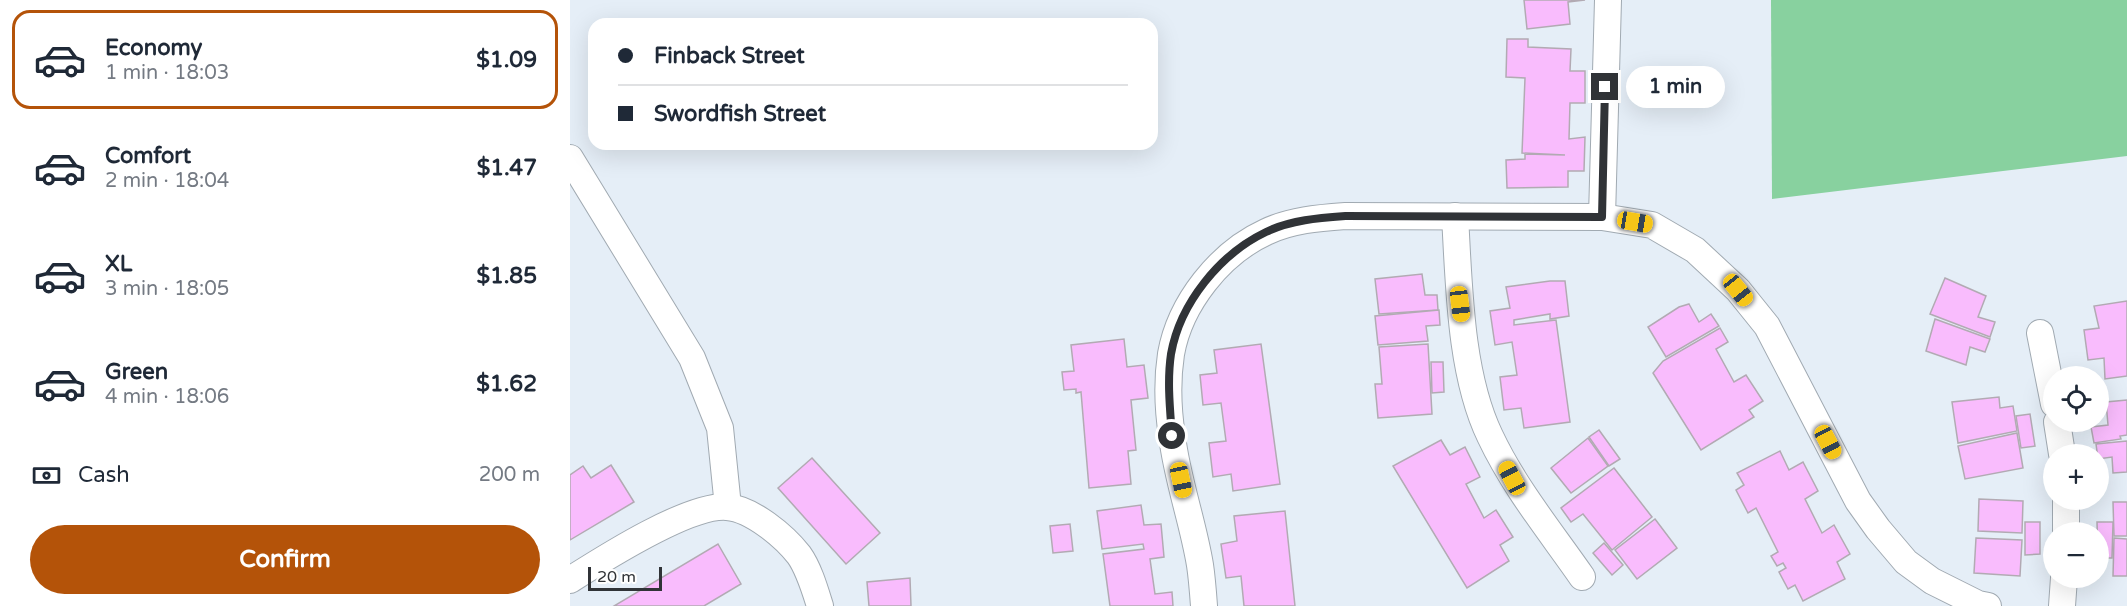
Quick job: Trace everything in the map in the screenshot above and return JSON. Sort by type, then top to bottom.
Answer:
[{"type":"street","points":[[1602,217],[1608,0]]},
{"type":"street","points":[[570,158],[692,358],[720,428],[728,507]]},
{"type":"street","points":[[1204,606],[1200,567],[1172,436],[1169,390],[1172,353],[1182,318],[1205,281],[1233,252],[1266,232],[1308,219],[1346,216],[1602,217],[1652,225],[1695,250],[1738,290],[1767,326],[1858,501],[1878,529],[1906,562],[1953,599],[1988,606]]},
{"type":"street","points":[[1455,216],[1460,304],[1470,372],[1489,434],[1512,478],[1582,577]]},
{"type":"street","points":[[2040,333],[2047,366]]},
{"type":"street","points":[[570,580],[666,525],[702,512],[728,507],[757,518],[779,535],[800,556],[820,606]]},
{"type":"street","points":[[2062,606],[2063,588]]},
{"type":"green space","points":[[1771,0],[2127,0],[2127,156],[1772,199]]},
{"type":"building","points":[[1524,0],[1585,0],[1568,2],[1570,24],[1527,29]]},
{"type":"building","points":[[1507,39],[1528,39],[1528,47],[1571,49],[1570,71],[1585,71],[1585,103],[1570,103],[1569,139],[1585,137],[1584,171],[1568,171],[1568,187],[1507,188],[1506,160],[1525,159],[1525,154],[1565,155],[1522,153],[1525,78],[1506,77]]},
{"type":"building","points":[[1422,274],[1425,295],[1437,295],[1438,310],[1379,314],[1375,279]]},
{"type":"building","points":[[1945,278],[1986,296],[1978,317],[1995,322],[1990,337],[1930,314]]},
{"type":"building","points":[[1565,281],[1569,316],[1550,319],[1550,314],[1514,320],[1514,325],[1556,320],[1570,422],[1524,428],[1521,408],[1504,410],[1500,377],[1517,375],[1512,342],[1495,345],[1490,311],[1510,308],[1506,287]]},
{"type":"building","points":[[2127,301],[2127,376],[2109,378],[2109,366],[2104,366],[2104,358],[2088,360],[2084,330],[2099,328],[2094,306]]},
{"type":"building","points":[[1689,304],[1699,322],[1711,314],[1719,326],[1666,357],[1648,327],[1679,307]]},
{"type":"building","points":[[1439,310],[1440,325],[1426,326],[1428,341],[1378,345],[1375,316]]},
{"type":"building","points":[[1935,319],[1990,339],[1985,352],[1970,347],[1966,365],[1926,351]]},
{"type":"building","points":[[1720,328],[1728,342],[1716,349],[1734,382],[1746,375],[1763,401],[1749,410],[1754,417],[1701,450],[1653,373],[1663,361]]},
{"type":"building","points":[[1124,339],[1127,367],[1144,365],[1148,398],[1131,400],[1136,450],[1128,451],[1131,484],[1089,488],[1081,392],[1076,393],[1076,389],[1064,390],[1062,372],[1074,371],[1071,345]]},
{"type":"building","points":[[1261,344],[1280,484],[1233,491],[1231,474],[1213,477],[1209,443],[1226,441],[1221,403],[1203,405],[1200,375],[1217,373],[1214,350]]},
{"type":"building","points":[[1428,344],[1432,414],[1378,418],[1375,384],[1382,384],[1379,347]]},
{"type":"building","points":[[1431,362],[1443,362],[1444,392],[1432,393]]},
{"type":"building","points":[[1999,397],[2000,408],[2013,406],[2017,431],[1958,443],[1952,402]]},
{"type":"building","points":[[2127,400],[2127,435],[2120,436],[2121,439],[2094,443],[2092,432],[2109,432],[2109,402]]},
{"type":"building","points":[[2030,414],[2035,446],[2021,448],[2016,416]]},
{"type":"building","points":[[1599,430],[1620,459],[1609,466],[1589,437]]},
{"type":"building","points":[[2017,433],[2023,468],[1965,479],[1958,446]]},
{"type":"building","points":[[1588,438],[1608,466],[1571,493],[1551,468]]},
{"type":"building","points":[[1441,440],[1450,455],[1465,447],[1480,477],[1466,484],[1484,518],[1496,510],[1513,537],[1500,545],[1509,561],[1467,588],[1393,466]]},
{"type":"building","points":[[2127,441],[2127,472],[2113,473],[2112,457],[2109,457],[2109,444],[2096,444]]},
{"type":"building","points":[[1780,451],[1789,470],[1803,462],[1818,491],[1805,499],[1822,533],[1834,525],[1850,554],[1837,562],[1845,579],[1803,601],[1795,585],[1788,589],[1779,572],[1786,568],[1783,563],[1777,566],[1771,556],[1778,552],[1756,508],[1748,513],[1736,490],[1744,485],[1737,473]]},
{"type":"building","points":[[812,458],[880,533],[846,564],[778,488]]},
{"type":"building","points":[[611,465],[634,502],[570,540],[570,475],[583,466],[591,478]]},
{"type":"building","points":[[1614,468],[1652,517],[1612,550],[1583,514],[1571,522],[1561,508]]},
{"type":"building","points":[[1979,499],[2023,501],[2022,533],[1978,531]]},
{"type":"building","points":[[2113,502],[2127,502],[2127,536],[2114,536]]},
{"type":"building","points":[[1141,505],[1144,525],[1161,524],[1164,557],[1150,559],[1155,594],[1172,592],[1173,606],[1110,606],[1103,554],[1144,549],[1143,544],[1102,549],[1097,511]]},
{"type":"building","points":[[1285,511],[1295,606],[1244,606],[1241,576],[1226,578],[1221,544],[1237,541],[1234,516]]},
{"type":"building","points":[[1655,519],[1677,548],[1637,579],[1615,550]]},
{"type":"building","points":[[2025,522],[2040,522],[2040,554],[2025,555]]},
{"type":"building","points":[[2109,522],[2113,522],[2112,558],[2109,558]]},
{"type":"building","points":[[1070,524],[1073,551],[1053,553],[1050,526]]},
{"type":"building","points":[[1976,538],[2022,540],[2020,576],[1974,573]]},
{"type":"building","points":[[2114,538],[2127,539],[2127,576],[2113,576]]},
{"type":"building","points":[[1604,543],[1623,565],[1612,575],[1593,553]]},
{"type":"building","points":[[718,544],[741,584],[704,606],[614,606]]},
{"type":"building","points":[[910,578],[911,606],[869,606],[867,582]]},
{"type":"route","points":[[1172,436],[1169,390],[1172,353],[1182,318],[1205,281],[1233,252],[1266,232],[1308,219],[1346,216],[1602,217],[1605,87]]}]
